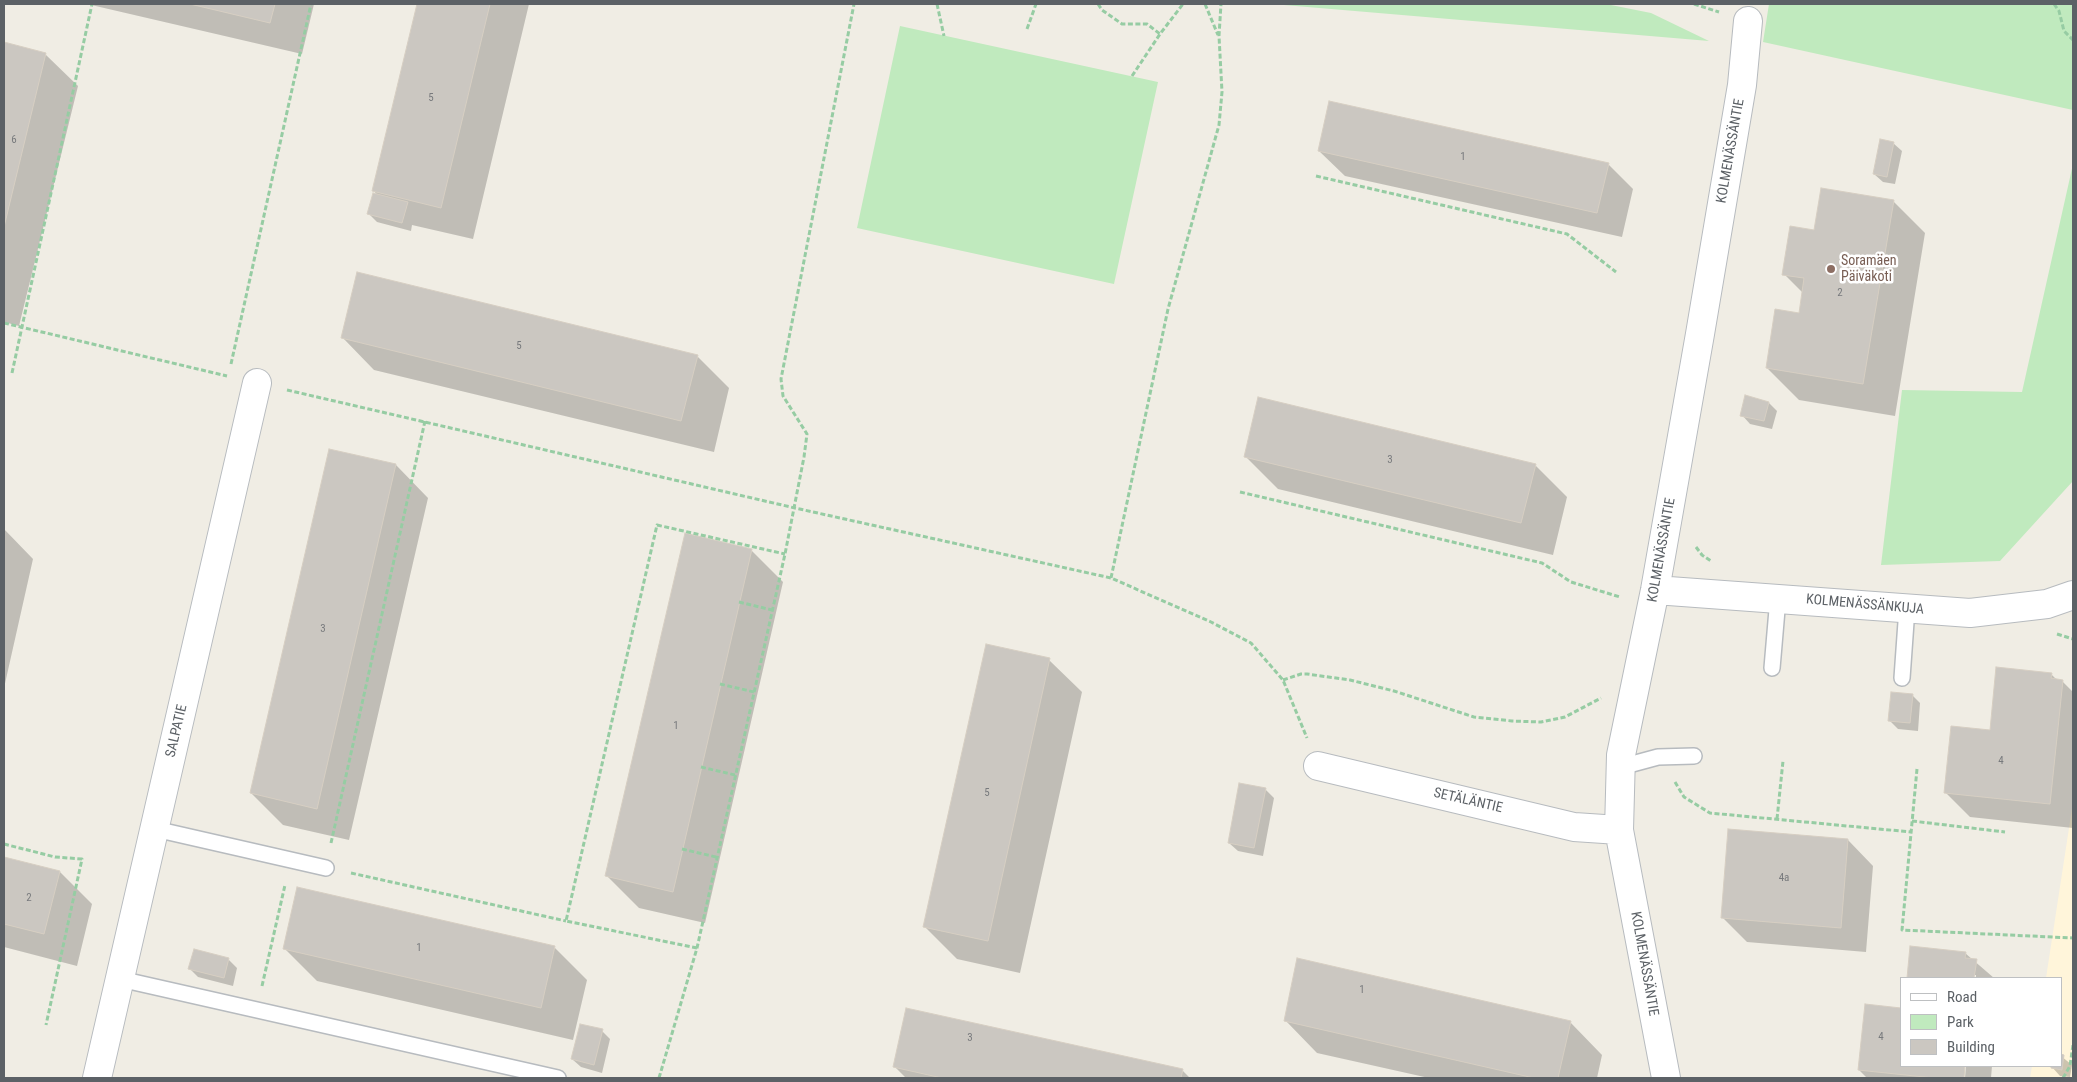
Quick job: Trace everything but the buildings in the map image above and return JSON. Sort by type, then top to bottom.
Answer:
[{"type":"street","name":"KOLMENÄSSÄNTIE","points":[[1666,1078],[1619,830],[1621,755],[1655,590],[1742,85],[1748,21]]},
{"type":"street","name":"SALPATIE","points":[[97,1078],[257,383]]},
{"type":"street","name":"KOLMENÄSSÄNKUJA","points":[[1655,590],[1970,613],[2047,604],[2073,595]]},
{"type":"street","name":"SETÄLÄNTIE","points":[[1318,766],[1574,826],[1619,830]]},
{"type":"lane","points":[[1772,668],[1778,598]]},
{"type":"lane","points":[[1902,678],[1907,608]]},
{"type":"lane","points":[[1621,767],[1658,757],[1694,756]]},
{"type":"lane","points":[[155,829],[326,868]]},
{"type":"lane","points":[[120,979],[558,1078]]},
{"type":"path","points":[[12,373],[92,4]]},
{"type":"path","points":[[4,323],[228,376],[311,4]]},
{"type":"path","points":[[848,4],[851,10]]},
{"type":"path","points":[[659,1078],[697,948],[795,508],[807,434],[783,396],[781,380],[851,10],[854,4]]},
{"type":"path","points":[[937,4],[944,36]]},
{"type":"path","points":[[1027,28],[1036,4]]},
{"type":"path","points":[[1098,4],[1102,10],[1122,24],[1147,24],[1160,34]]},
{"type":"path","points":[[1132,76],[1160,34],[1184,4]]},
{"type":"path","points":[[1205,4],[1219,36]]},
{"type":"path","points":[[1111,578],[1168,309],[1219,125],[1222,92],[1219,36],[1221,4]]},
{"type":"path","points":[[2054,4],[2060,11],[2064,31],[2073,40]]},
{"type":"path","points":[[1316,176],[1567,234],[1616,272]]},
{"type":"path","points":[[257,383],[795,508],[1111,578],[1210,622],[1251,643],[1283,680],[1318,766]]},
{"type":"path","points":[[425,421],[326,868],[697,948]]},
{"type":"path","points":[[1240,492],[1542,563],[1571,582],[1627,599]]},
{"type":"path","points":[[566,921],[657,525],[785,554]]},
{"type":"path","points":[[739,602],[772,610]]},
{"type":"path","points":[[2052,630],[2058,635],[2073,640]]},
{"type":"path","points":[[1283,680],[1301,674],[1350,680],[1394,691],[1474,717],[1512,721],[1541,722],[1565,717],[1602,697]]},
{"type":"path","points":[[720,684],[754,692]]},
{"type":"path","points":[[1658,757],[1684,797],[1710,813],[1911,832]]},
{"type":"path","points":[[1777,819],[1783,761]]},
{"type":"path","points":[[701,767],[735,775]]},
{"type":"path","points":[[1917,769],[1902,930],[2073,938]]},
{"type":"path","points":[[1912,822],[2005,832]]},
{"type":"path","points":[[4,844],[54,857],[82,858],[46,1025]]},
{"type":"path","points":[[682,849],[716,857]]},
{"type":"path","points":[[257,1010],[290,860]]},
{"type":"path","points":[[2063,1078],[2070,1066],[2073,1045]]},
{"type":"shaded area","points":[[2073,802],[2073,1078],[2030,1078],[2032,1067],[2062,1067],[2062,977],[2046,977]]},
{"type":"green space","points":[[1272,4],[1606,4],[1651,13],[1709,41]]},
{"type":"green space","points":[[1769,4],[2073,4],[2073,110],[1763,42]]},
{"type":"green space","points":[[900,26],[1158,82],[1114,284],[857,228]]},
{"type":"green space","points":[[2073,164],[2073,481],[2000,561],[1881,565],[1902,390],[2022,392]]},
{"type":"place","name":"Soramäen Päiväkoti","points":[[1831,269]]}]
